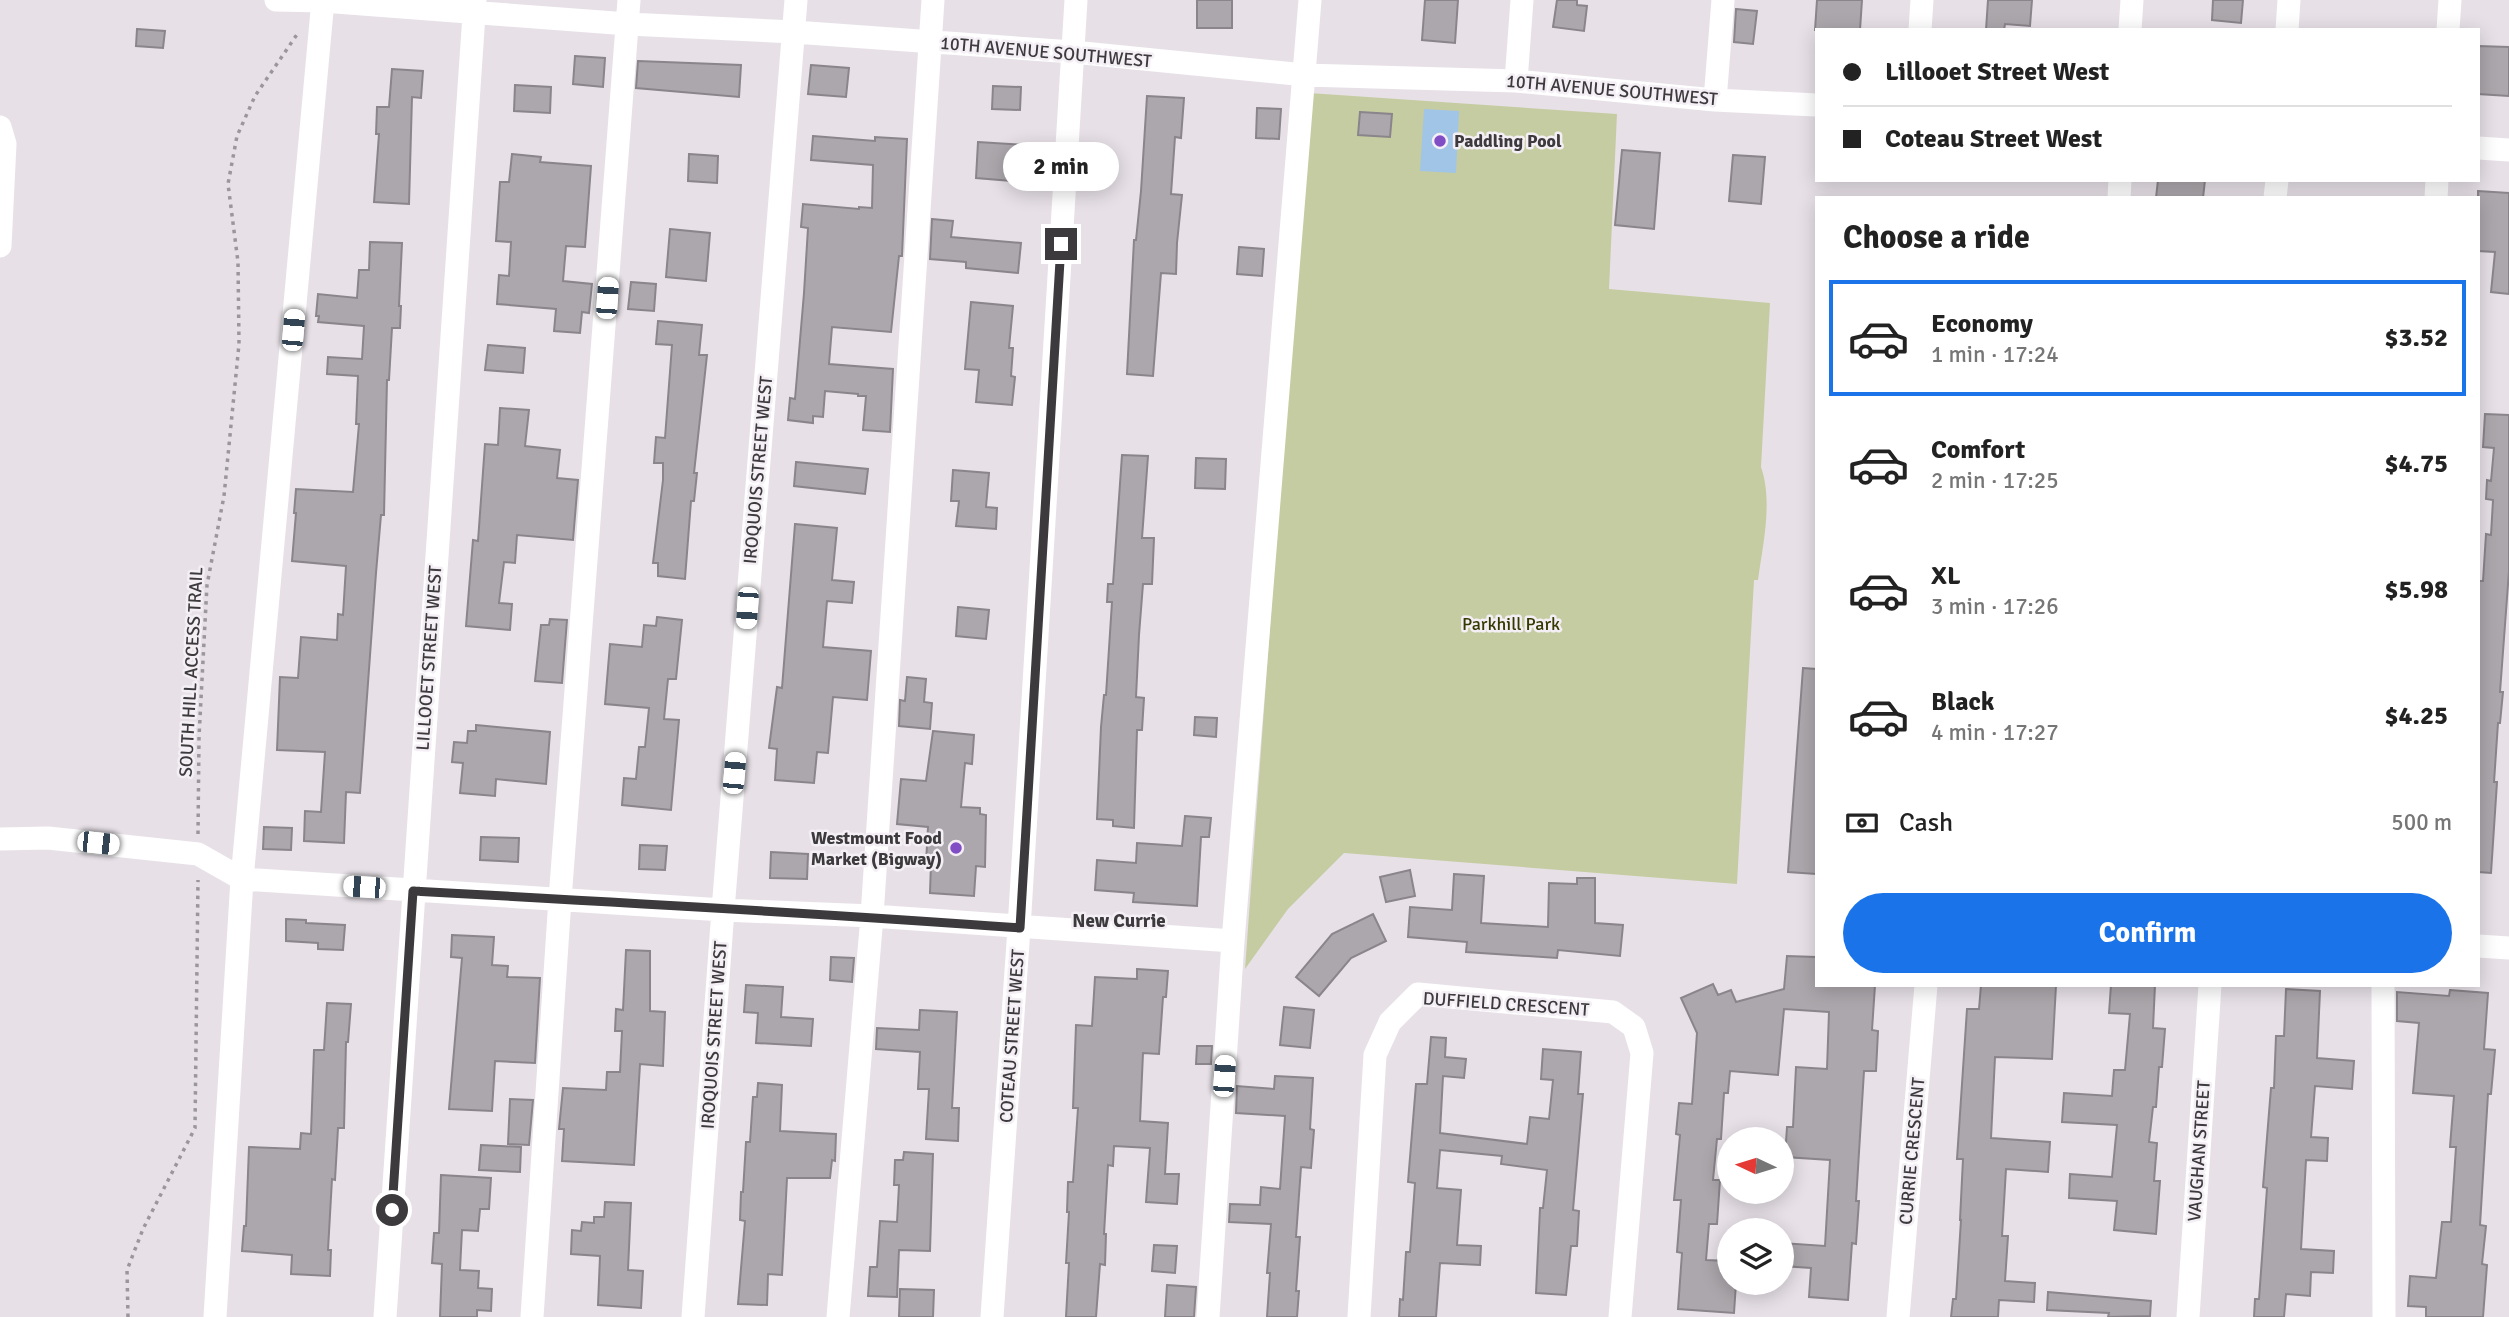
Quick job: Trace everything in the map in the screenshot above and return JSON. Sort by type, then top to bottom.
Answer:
[{"type":"street","name":"10TH AVENUE SOUTHWEST","points":[[276,0],[475,6],[628,24],[794,32],[1073,52],[1304,75],[1516,81],[1715,100],[1815,105]]},
{"type":"street","points":[[532,1317],[560,899],[629,0]]},
{"type":"street","name":"IROQUOIS STREET WEST","points":[[693,1317],[796,0]]},
{"type":"street","points":[[838,1317],[872,916],[933,0]]},
{"type":"street","name":"COTEAU STREET WEST","points":[[992,1317],[1020,928],[1076,0]]},
{"type":"street","points":[[1208,1317],[1233,942],[1310,0]]},
{"type":"street","points":[[1516,81],[1522,0]]},
{"type":"street","points":[[1715,100],[1723,0]]},
{"type":"street","points":[[1920,28],[1922,0]]},
{"type":"street","points":[[2130,28],[2132,0]]},
{"type":"street","points":[[2287,28],[2289,0]]},
{"type":"street","points":[[2448,28],[2450,0]]},
{"type":"street","points":[[215,1317],[242,879],[323,1]]},
{"type":"street","name":"LILLOOET STREET WEST","points":[[385,1317],[475,6]]},
{"type":"street","points":[[0,127],[5,144],[0,246]]},
{"type":"street","points":[[2480,148],[2509,150]]},
{"type":"street","points":[[0,839],[48,838],[198,854],[242,879],[723,910],[872,916],[1233,942]]},
{"type":"street","points":[[2480,946],[2509,948]]},
{"type":"street","name":"CURRIE CRESCENT","points":[[1898,1317],[1926,987]]},
{"type":"street","name":"VAUGHAN STREET","points":[[2188,1317],[2210,987]]},
{"type":"street","points":[[2383,987],[2384,1317]]},
{"type":"street","name":"DUFFIELD CRESCENT","points":[[1359,1317],[1375,1055],[1390,1023],[1418,994],[1613,1012],[1634,1027],[1642,1053],[1620,1317]]},
{"type":"path","name":"SOUTH HILL ACCESS TRAIL","points":[[128,1317],[127,1270],[143,1229],[195,1128],[199,737],[207,585],[224,496],[239,344],[237,262],[228,184],[237,136],[255,96],[300,30]]},
{"type":"green space","name":"Parkhill Park","points":[[1309,93],[1617,114],[1609,289],[1770,303],[1761,467],[1767,508],[1758,580],[1754,580],[1737,884],[1344,853],[1288,909],[1245,969]]},
{"type":"water","name":"Paddling Pool","points":[[1424,109],[1459,111],[1456,173],[1420,171]]},
{"type":"building","points":[[1197,0],[1232,0],[1232,28],[1197,28]]},
{"type":"building","points":[[1425,0],[1458,0],[1455,43],[1422,40]]},
{"type":"building","points":[[1557,0],[1577,0],[1577,5],[1587,6],[1584,31],[1553,27]]},
{"type":"building","points":[[1817,0],[1862,0],[1860,28],[1815,28]]},
{"type":"building","points":[[1988,0],[2032,0],[2030,26],[2005,24],[2004,28],[1986,28]]},
{"type":"building","points":[[2213,0],[2243,0],[2241,23],[2212,20]]},
{"type":"building","points":[[1736,9],[1757,11],[1753,44],[1734,42]]},
{"type":"building","points":[[137,29],[165,31],[163,48],[136,46]]},
{"type":"building","points":[[2480,46],[2509,47],[2509,96],[2480,94]]},
{"type":"building","points":[[575,56],[605,58],[603,87],[573,84]]},
{"type":"building","points":[[638,61],[741,65],[739,97],[636,88]]},
{"type":"building","points":[[811,65],[849,68],[846,97],[808,94]]},
{"type":"building","points":[[392,69],[423,71],[421,98],[412,97],[409,204],[374,202],[379,134],[376,134],[377,107],[389,107]]},
{"type":"building","points":[[515,85],[551,87],[550,113],[514,111]]},
{"type":"building","points":[[993,86],[1021,87],[1020,110],[992,109]]},
{"type":"building","points":[[1147,96],[1184,98],[1181,138],[1175,137],[1171,194],[1182,195],[1176,274],[1161,273],[1153,376],[1127,374],[1134,240],[1141,191]]},
{"type":"building","points":[[1257,108],[1281,109],[1279,139],[1256,138]]},
{"type":"building","points":[[1360,112],[1392,114],[1390,137],[1358,135]]},
{"type":"building","points":[[813,136],[875,141],[875,137],[907,139],[902,256],[899,256],[891,332],[832,327],[829,364],[893,369],[890,432],[863,430],[866,396],[858,394],[825,391],[823,417],[813,416],[813,423],[788,420],[790,398],[795,399],[804,293],[808,228],[801,227],[803,204],[872,208],[873,165],[811,160]]},
{"type":"building","points":[[978,142],[1025,145],[1023,182],[976,178]]},
{"type":"building","points":[[1622,150],[1660,153],[1654,229],[1615,225]]},
{"type":"building","points":[[512,154],[541,157],[540,162],[591,166],[585,247],[566,246],[563,281],[592,284],[589,313],[582,312],[580,333],[554,331],[556,309],[497,304],[499,275],[509,276],[511,242],[496,241],[500,182],[509,182]]},
{"type":"building","points":[[689,154],[718,156],[717,183],[688,181]]},
{"type":"building","points":[[1733,155],[1765,157],[1761,204],[1729,201]]},
{"type":"building","points":[[2158,182],[2205,182],[2203,196],[2156,196]]},
{"type":"building","points":[[2478,191],[2509,193],[2509,294],[2491,292],[2495,252],[2480,251]]},
{"type":"building","points":[[932,219],[953,221],[951,237],[1021,243],[1018,273],[966,268],[966,262],[930,259]]},
{"type":"building","points":[[670,229],[710,233],[706,281],[666,277]]},
{"type":"building","points":[[370,242],[402,243],[401,306],[400,328],[392,328],[387,380],[384,515],[381,515],[360,793],[346,792],[344,843],[304,841],[305,811],[321,812],[325,752],[277,750],[280,677],[298,678],[301,637],[337,640],[338,614],[343,615],[346,566],[292,561],[296,489],[353,492],[359,424],[356,424],[358,376],[327,374],[328,357],[362,359],[364,326],[318,322],[319,316],[316,316],[318,294],[357,298],[359,270],[369,270]]},
{"type":"building","points":[[1239,247],[1264,249],[1262,276],[1237,274]]},
{"type":"building","points":[[631,282],[656,284],[654,311],[628,309]]},
{"type":"building","points":[[971,302],[1013,306],[1009,348],[1013,348],[1011,376],[1015,377],[1012,405],[976,402],[979,370],[965,369]]},
{"type":"building","points":[[658,321],[702,325],[699,355],[707,355],[685,579],[658,576],[658,563],[653,563],[663,480],[663,463],[654,463],[656,437],[665,438],[672,345],[656,344]]},
{"type":"building","points":[[488,345],[525,348],[523,373],[485,370]]},
{"type":"building","points":[[500,408],[529,410],[525,446],[560,450],[557,478],[578,480],[573,540],[517,535],[515,563],[504,562],[499,603],[512,604],[510,630],[466,626],[473,540],[478,541],[485,444],[498,445]]},
{"type":"building","points":[[2485,414],[2509,415],[2509,571],[2500,692],[2503,692],[2494,782],[2497,782],[2491,873],[2480,872],[2480,581],[2483,581],[2486,534],[2491,535],[2493,500],[2486,499],[2487,480],[2491,481],[2494,448],[2483,447]]},
{"type":"building","points":[[1122,455],[1148,456],[1142,538],[1154,538],[1152,584],[1143,584],[1139,635],[1136,697],[1144,698],[1142,730],[1137,730],[1134,828],[1113,826],[1113,820],[1097,819],[1101,727],[1106,695],[1112,602],[1107,602],[1108,584],[1113,584]]},
{"type":"building","points":[[1196,458],[1226,459],[1225,489],[1195,488]]},
{"type":"building","points":[[796,462],[868,469],[865,494],[794,486]]},
{"type":"building","points":[[953,470],[989,473],[986,507],[997,508],[996,529],[956,526],[959,501],[951,501]]},
{"type":"building","points":[[795,524],[837,528],[832,580],[854,582],[852,603],[827,601],[823,647],[871,651],[867,700],[833,697],[828,753],[817,752],[814,783],[775,780],[777,749],[769,748],[777,687],[782,688]]},
{"type":"building","points":[[958,607],[989,610],[986,639],[956,636]]},
{"type":"building","points":[[657,617],[682,620],[676,679],[668,679],[664,719],[679,720],[671,810],[622,805],[624,778],[636,779],[639,747],[645,747],[649,708],[605,704],[610,644],[642,647],[644,625],[656,626]]},
{"type":"building","points":[[550,619],[567,620],[562,683],[535,681],[541,625],[549,625]]},
{"type":"building","points":[[1803,668],[1815,669],[1815,874],[1788,872]]},
{"type":"building","points":[[907,677],[926,679],[924,702],[932,703],[930,729],[899,726],[900,700],[905,701]]},
{"type":"building","points":[[1195,717],[1217,718],[1216,737],[1194,735]]},
{"type":"building","points":[[476,725],[550,732],[546,784],[496,779],[495,796],[460,793],[463,763],[452,762],[454,742],[467,743],[468,731],[476,731]]},
{"type":"building","points":[[933,731],[974,735],[972,764],[965,763],[961,807],[980,808],[980,814],[986,815],[985,867],[976,866],[974,896],[930,893],[931,863],[926,863],[928,827],[897,824],[901,779],[926,781]]},
{"type":"building","points":[[1185,816],[1211,818],[1209,837],[1201,837],[1197,906],[1133,902],[1134,893],[1095,890],[1097,860],[1136,863],[1137,843],[1182,846]]},
{"type":"building","points":[[264,827],[292,828],[291,850],[263,849]]},
{"type":"building","points":[[481,837],[519,838],[518,862],[480,860]]},
{"type":"building","points":[[640,845],[667,846],[665,870],[639,869]]},
{"type":"building","points":[[771,852],[808,854],[807,879],[770,878]]},
{"type":"building","points":[[1410,870],[1415,896],[1386,902],[1380,877]]},
{"type":"building","points":[[1454,874],[1484,876],[1481,923],[1548,927],[1549,883],[1577,884],[1577,878],[1595,878],[1595,923],[1623,925],[1620,956],[1558,950],[1557,958],[1466,952],[1467,942],[1408,937],[1410,907],[1452,910]]},
{"type":"building","points":[[1373,914],[1386,941],[1351,958],[1319,996],[1296,977],[1332,934]]},
{"type":"building","points":[[286,919],[345,925],[343,950],[318,949],[318,943],[286,941]]},
{"type":"building","points":[[452,935],[494,937],[492,965],[508,966],[507,977],[540,978],[535,1063],[495,1061],[492,1111],[449,1109],[462,958],[451,957]]},
{"type":"building","points":[[626,950],[650,951],[650,1011],[665,1012],[663,1066],[640,1064],[634,1165],[562,1161],[564,1129],[559,1129],[563,1088],[606,1090],[607,1072],[620,1072],[622,1031],[615,1031],[616,1009],[623,1010]]},
{"type":"building","points":[[1787,956],[1815,957],[1815,987],[1875,987],[1872,1030],[1878,1031],[1876,1071],[1864,1071],[1856,1244],[1852,1243],[1848,1300],[1809,1297],[1811,1268],[1794,1267],[1794,1244],[1825,1246],[1830,1160],[1794,1158],[1793,1127],[1796,1067],[1827,1069],[1829,1012],[1784,1009],[1778,1075],[1730,1071],[1728,1093],[1724,1093],[1722,1127],[1717,1127],[1713,1180],[1717,1180],[1717,1224],[1709,1224],[1706,1260],[1717,1260],[1717,1295],[1735,1295],[1734,1313],[1678,1309],[1682,1253],[1677,1252],[1681,1200],[1674,1200],[1680,1135],[1676,1134],[1679,1103],[1692,1104],[1697,1033],[1681,998],[1713,984],[1718,995],[1731,990],[1736,1002],[1784,989]]},
{"type":"building","points":[[831,957],[854,958],[852,982],[830,980]]},
{"type":"building","points":[[1137,969],[1168,971],[1166,997],[1163,997],[1159,1054],[1143,1053],[1140,1121],[1168,1123],[1165,1174],[1179,1174],[1177,1204],[1146,1202],[1150,1148],[1114,1146],[1113,1166],[1108,1165],[1105,1265],[1100,1264],[1096,1317],[1066,1317],[1069,1263],[1066,1263],[1068,1182],[1073,1182],[1078,1108],[1073,1108],[1076,1025],[1092,1026],[1095,977],[1137,979]]},
{"type":"building","points":[[746,985],[783,987],[781,1017],[813,1019],[811,1046],[756,1043],[758,1013],[744,1012]]},
{"type":"building","points":[[1981,987],[2056,987],[2052,1059],[1995,1057],[1991,1138],[2050,1142],[2048,1172],[2006,1169],[2002,1236],[2008,1236],[2005,1281],[2035,1283],[2034,1302],[1999,1300],[1998,1317],[1951,1317],[1953,1299],[1956,1299],[1961,1220],[1963,1159],[1957,1159],[1967,1009],[1979,1009]]},
{"type":"building","points":[[2111,987],[2155,987],[2153,1028],[2165,1029],[2162,1067],[2159,1067],[2156,1107],[2153,1107],[2149,1142],[2157,1143],[2154,1181],[2160,1181],[2156,1234],[2114,1230],[2117,1201],[2069,1198],[2070,1174],[2112,1177],[2117,1125],[2062,1122],[2064,1093],[2112,1096],[2114,1070],[2125,1070],[2130,1014],[2109,1013]]},
{"type":"building","points":[[2286,989],[2320,991],[2317,1058],[2354,1061],[2352,1089],[2315,1086],[2311,1137],[2328,1138],[2327,1161],[2306,1160],[2301,1249],[2334,1251],[2333,1273],[2311,1272],[2310,1296],[2286,1294],[2284,1317],[2254,1317],[2255,1299],[2259,1299],[2267,1188],[2263,1187],[2271,1088],[2274,1088],[2276,1036],[2284,1036]]},
{"type":"building","points":[[2450,990],[2488,993],[2484,1049],[2495,1050],[2491,1094],[2488,1094],[2480,1225],[2486,1226],[2482,1264],[2487,1265],[2483,1317],[2426,1317],[2426,1307],[2408,1306],[2410,1276],[2436,1278],[2442,1222],[2451,1222],[2456,1147],[2450,1147],[2454,1096],[2413,1093],[2419,1023],[2397,1021],[2397,992],[2449,996]]},
{"type":"building","points":[[327,1003],[351,1004],[346,1042],[344,1128],[338,1128],[335,1180],[332,1179],[328,1250],[331,1250],[330,1276],[291,1274],[292,1255],[242,1251],[246,1226],[249,1147],[300,1149],[301,1133],[311,1134],[314,1050],[324,1050]]},
{"type":"building","points":[[1284,1007],[1314,1010],[1310,1048],[1280,1045]]},
{"type":"building","points":[[920,1010],[957,1012],[952,1108],[959,1108],[958,1141],[926,1139],[929,1089],[918,1089],[920,1052],[876,1049],[877,1028],[919,1030]]},
{"type":"building","points":[[1431,1037],[1446,1038],[1445,1057],[1466,1059],[1464,1078],[1443,1076],[1440,1133],[1527,1144],[1530,1117],[1549,1119],[1553,1080],[1541,1079],[1543,1049],[1581,1052],[1578,1094],[1583,1094],[1573,1210],[1579,1211],[1577,1246],[1571,1246],[1566,1295],[1536,1293],[1540,1208],[1543,1208],[1547,1170],[1501,1164],[1502,1156],[1440,1150],[1437,1188],[1461,1190],[1457,1245],[1481,1246],[1480,1265],[1440,1263],[1436,1317],[1399,1317],[1400,1299],[1403,1300],[1406,1252],[1410,1252],[1415,1183],[1408,1182],[1416,1084],[1427,1084]]},
{"type":"building","points":[[1197,1046],[1212,1046],[1211,1064],[1196,1064]]},
{"type":"building","points":[[1275,1076],[1313,1078],[1310,1129],[1314,1130],[1311,1168],[1301,1167],[1296,1237],[1300,1237],[1297,1317],[1267,1317],[1271,1224],[1229,1222],[1230,1204],[1260,1205],[1261,1187],[1280,1189],[1285,1116],[1236,1113],[1237,1086],[1274,1089]]},
{"type":"building","points":[[758,1083],[782,1085],[780,1131],[836,1134],[835,1161],[832,1160],[830,1178],[787,1178],[782,1275],[768,1274],[767,1305],[738,1304],[745,1221],[740,1220],[741,1192],[746,1142],[750,1142],[753,1097],[757,1097]]},
{"type":"building","points":[[510,1099],[533,1100],[529,1145],[508,1144]]},
{"type":"building","points":[[481,1145],[521,1147],[520,1172],[479,1170]]},
{"type":"building","points":[[904,1152],[933,1154],[930,1251],[899,1250],[897,1297],[868,1296],[870,1267],[877,1267],[880,1221],[897,1222],[899,1185],[894,1185],[895,1160],[903,1160]]},
{"type":"building","points":[[441,1175],[491,1178],[489,1209],[480,1209],[478,1231],[462,1230],[460,1270],[479,1271],[478,1288],[492,1289],[491,1311],[477,1310],[477,1317],[440,1317],[442,1264],[432,1263],[434,1233],[439,1233]]},
{"type":"building","points":[[605,1202],[631,1203],[628,1270],[643,1271],[641,1308],[598,1305],[600,1256],[571,1254],[572,1230],[581,1231],[582,1222],[594,1223],[594,1217],[604,1217]]},
{"type":"building","points":[[1154,1245],[1177,1246],[1175,1273],[1152,1271]]},
{"type":"building","points":[[1167,1285],[1196,1287],[1194,1317],[1165,1317]]},
{"type":"building","points":[[900,1289],[934,1290],[933,1317],[899,1317]]},
{"type":"building","points":[[2048,1292],[2151,1301],[2150,1316],[2108,1317],[2109,1313],[2047,1310]]},
{"type":"place","name":"Paddling Pool","points":[[1440,141]]},
{"type":"place","name":"Westmount Food Market (Bigway)","points":[[956,848]]},
{"type":"district","name":"New Currie","points":[[1119,921]]},
{"type":"route","points":[[392,1210],[413,891],[723,910],[872,916],[1020,928],[1061,244]]}]
